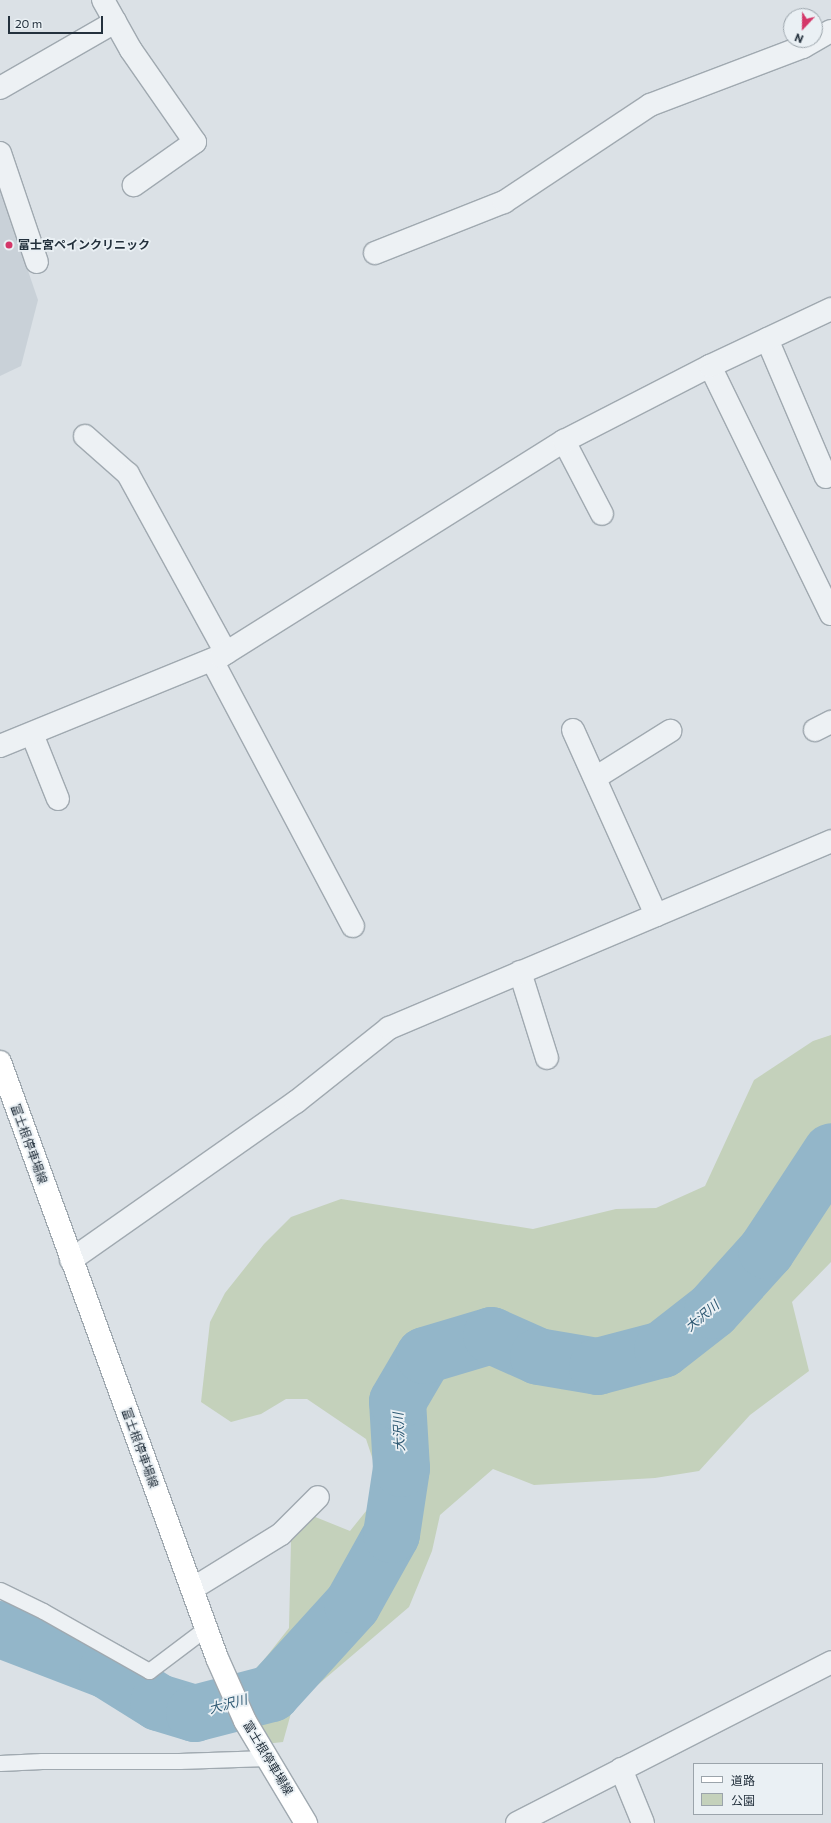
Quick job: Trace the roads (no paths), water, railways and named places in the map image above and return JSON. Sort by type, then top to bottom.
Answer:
[{"type":"main road","name":"富士根停車場線","points":[[0,1062],[217,1658],[245,1721],[306,1823]]},
{"type":"street","points":[[103,0],[131,50],[195,142],[134,185]]},
{"type":"street","points":[[0,88],[115,22]]},
{"type":"street","points":[[375,253],[504,202],[650,105],[803,47],[831,31]]},
{"type":"street","points":[[0,153],[37,262]]},
{"type":"street","points":[[0,746],[219,656],[564,441],[710,366],[831,309]]},
{"type":"street","points":[[767,339],[826,477]]},
{"type":"street","points":[[710,366],[831,614]]},
{"type":"street","points":[[85,436],[128,474],[353,926]]},
{"type":"street","points":[[564,441],[602,514]]},
{"type":"street","points":[[574,730],[656,915]]},
{"type":"street","points":[[595,778],[670,731]]},
{"type":"street","points":[[32,734],[58,798]]},
{"type":"street","points":[[71,1260],[296,1102],[389,1028],[831,841]]},
{"type":"street","points":[[520,972],[547,1058]]},
{"type":"street","points":[[192,1589],[281,1534],[318,1496]]},
{"type":"street","points":[[517,1823],[831,1662]]},
{"type":"street","points":[[621,1770],[643,1823]]},
{"type":"lane","points":[[0,1590],[43,1611],[148,1671],[206,1628]]},
{"type":"lane","points":[[0,1763],[42,1760],[179,1761],[267,1758]]},
{"type":"waterway","name":"大沢川","points":[[0,1629],[107,1670],[158,1702],[194,1713],[271,1693],[352,1604],[391,1534],[401,1468],[397,1401],[424,1355],[491,1335],[538,1356],[597,1366],[662,1349],[712,1310],[766,1250],[831,1151]]},
{"type":"place","name":"富士宮ペインクリニック","points":[[9,245]]}]
